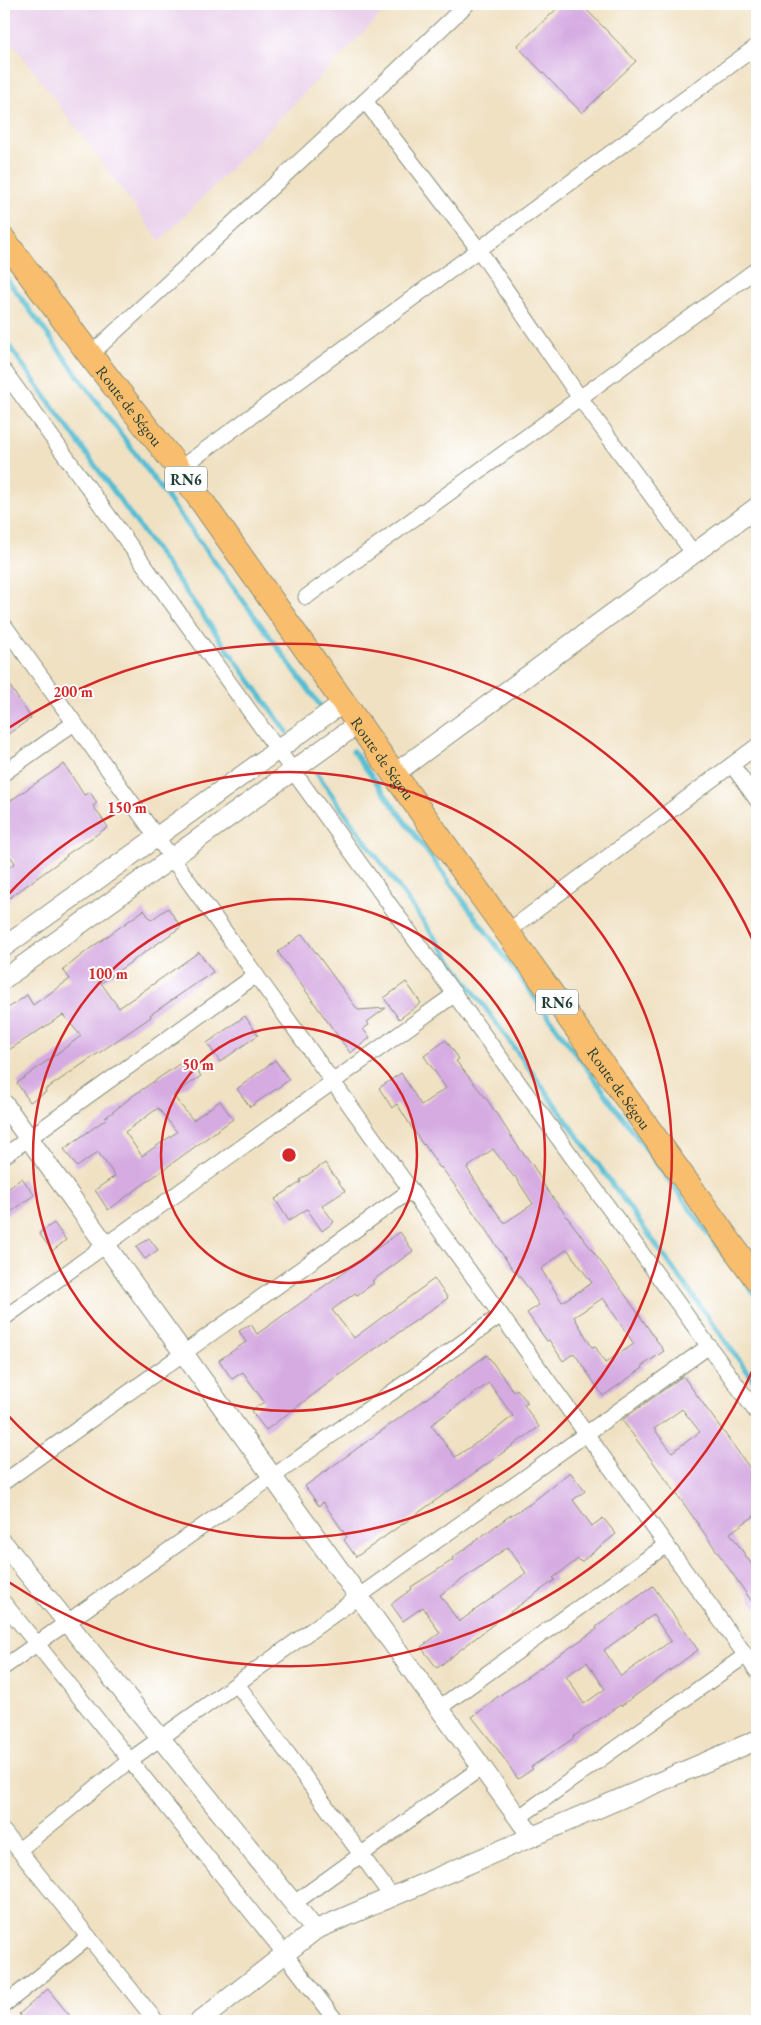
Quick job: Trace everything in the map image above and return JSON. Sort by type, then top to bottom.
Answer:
[{"type":"highway","name":"Route de Ségou","points":[[4,240],[179,470],[507,932],[754,1270]]},
{"type":"street","points":[[90,355],[467,4]]},
{"type":"street","points":[[179,470],[757,46]]},
{"type":"street","points":[[365,101],[479,250],[580,398],[694,554]]},
{"type":"street","points":[[306,597],[757,269]]},
{"type":"street","points":[[4,371],[10,393],[279,749],[757,1413]]},
{"type":"street","points":[[394,774],[757,507]]},
{"type":"street","points":[[4,625],[757,1671]]},
{"type":"street","points":[[4,947],[344,702]]},
{"type":"street","points":[[4,774],[74,723]]},
{"type":"street","points":[[4,979],[359,723]]},
{"type":"street","points":[[507,932],[757,746]]},
{"type":"street","points":[[732,765],[757,800]]},
{"type":"street","points":[[4,1156],[256,975]]},
{"type":"street","points":[[4,1318],[455,994]]},
{"type":"street","points":[[4,1104],[532,1837]]},
{"type":"street","points":[[4,1482],[411,1190]]},
{"type":"street","points":[[4,1667],[501,1315]]},
{"type":"street","points":[[19,1850],[130,1760],[709,1346]]},
{"type":"street","points":[[4,1544],[159,1740],[315,1930]]},
{"type":"street","points":[[438,1708],[666,1545]]},
{"type":"street","points":[[4,1603],[285,1954],[336,2021]]},
{"type":"street","points":[[518,1818],[746,1655]]},
{"type":"street","points":[[237,1684],[392,1897]]},
{"type":"street","points":[[200,2021],[315,1930],[757,1740]]},
{"type":"street","points":[[293,1904],[482,1767]]},
{"type":"street","points":[[4,1832],[156,2021]]},
{"type":"street","points":[[4,2005],[89,1938]]},
{"type":"shaded area","points":[[4,4],[391,4],[160,241],[4,31]]},
{"type":"building","points":[[562,4],[581,4],[636,61],[582,113],[517,46]]},
{"type":"building","points":[[4,677],[31,718],[4,737]]},
{"type":"building","points":[[64,764],[84,795],[90,792],[97,803],[93,806],[108,827],[66,855],[4,902],[4,871],[15,863],[4,847],[4,805]]},
{"type":"building","points":[[168,908],[181,927],[101,983],[119,1008],[199,952],[213,972],[30,1102],[17,1083],[81,1036],[63,1015],[4,1053],[4,1011],[27,995],[33,1005],[70,979],[63,970],[144,910],[151,920]]},
{"type":"building","points":[[302,934],[358,1010],[386,1008],[367,1022],[369,1025],[363,1029],[370,1038],[350,1053],[278,952]]},
{"type":"building","points":[[406,982],[421,1003],[399,1019],[384,998]]},
{"type":"building","points":[[245,1016],[258,1035],[220,1062],[207,1043]]},
{"type":"building","points":[[446,1040],[459,1059],[456,1061],[488,1101],[532,1164],[547,1190],[624,1293],[664,1351],[603,1396],[574,1353],[563,1361],[549,1340],[547,1341],[527,1313],[539,1305],[528,1288],[514,1271],[456,1187],[423,1145],[397,1104],[392,1108],[379,1088],[401,1073],[421,1105],[446,1088],[424,1056]],"holes":[[[493,1149],[515,1176],[533,1204],[506,1222],[504,1222],[488,1201],[467,1168]],[[567,1249],[592,1283],[562,1302],[541,1269]],[[603,1298],[634,1344],[605,1363],[595,1346],[592,1347],[574,1317]]]},
{"type":"building","points":[[188,1058],[201,1076],[175,1094],[174,1097],[193,1120],[220,1101],[233,1119],[108,1210],[95,1190],[115,1176],[98,1152],[77,1167],[64,1149],[106,1119],[134,1095]],"holes":[[[158,1108],[177,1132],[142,1156],[125,1132]]]},
{"type":"building","points":[[275,1060],[289,1080],[250,1107],[237,1089]]},
{"type":"building","points":[[325,1163],[345,1191],[322,1206],[334,1222],[322,1231],[307,1209],[289,1221],[275,1199]]},
{"type":"building","points":[[22,1178],[34,1195],[4,1217],[4,1192]]},
{"type":"building","points":[[54,1223],[66,1240],[52,1251],[39,1233]]},
{"type":"building","points":[[400,1232],[413,1251],[372,1281],[374,1283],[357,1295],[355,1293],[332,1310],[354,1338],[434,1279],[448,1298],[365,1356],[266,1430],[251,1411],[264,1402],[243,1372],[232,1379],[219,1360],[246,1342],[239,1331],[251,1324],[257,1334]]},
{"type":"building","points":[[149,1238],[158,1250],[145,1259],[136,1247]]},
{"type":"building","points":[[487,1355],[514,1392],[517,1389],[528,1403],[524,1405],[539,1427],[356,1557],[344,1540],[347,1537],[323,1502],[319,1506],[305,1486]],"holes":[[[489,1383],[513,1416],[455,1457],[431,1425]]]},
{"type":"building","points":[[683,1376],[757,1478],[757,1514],[730,1533],[757,1572],[757,1609],[684,1504],[622,1420]],"holes":[[[682,1409],[700,1432],[672,1452],[654,1429]]]},
{"type":"building","points":[[570,1472],[585,1491],[573,1500],[592,1526],[603,1518],[616,1534],[581,1562],[578,1559],[553,1578],[555,1580],[496,1622],[437,1668],[421,1647],[440,1633],[423,1607],[403,1621],[391,1604],[412,1589],[411,1587],[453,1560],[452,1558],[508,1517],[530,1504]],"holes":[[[508,1547],[526,1573],[459,1622],[440,1595]]]},
{"type":"building","points":[[653,1586],[698,1650],[621,1706],[531,1767],[533,1769],[518,1779],[472,1717],[493,1702],[493,1700],[597,1629],[596,1627]],"holes":[[[653,1615],[671,1641],[621,1676],[604,1650]],[[587,1662],[605,1689],[584,1704],[566,1676]]]},
{"type":"building","points":[[48,1989],[74,2021],[25,2021],[19,2014]]},
{"type":"waterway","points":[[4,275],[322,708]]},
{"type":"waterway","points":[[4,339],[287,732]]},
{"type":"waterway","points":[[353,751],[729,1262]]},
{"type":"waterway","points":[[317,774],[757,1385]]},
{"type":"waterway","points":[[747,1284],[757,1299]]}]
